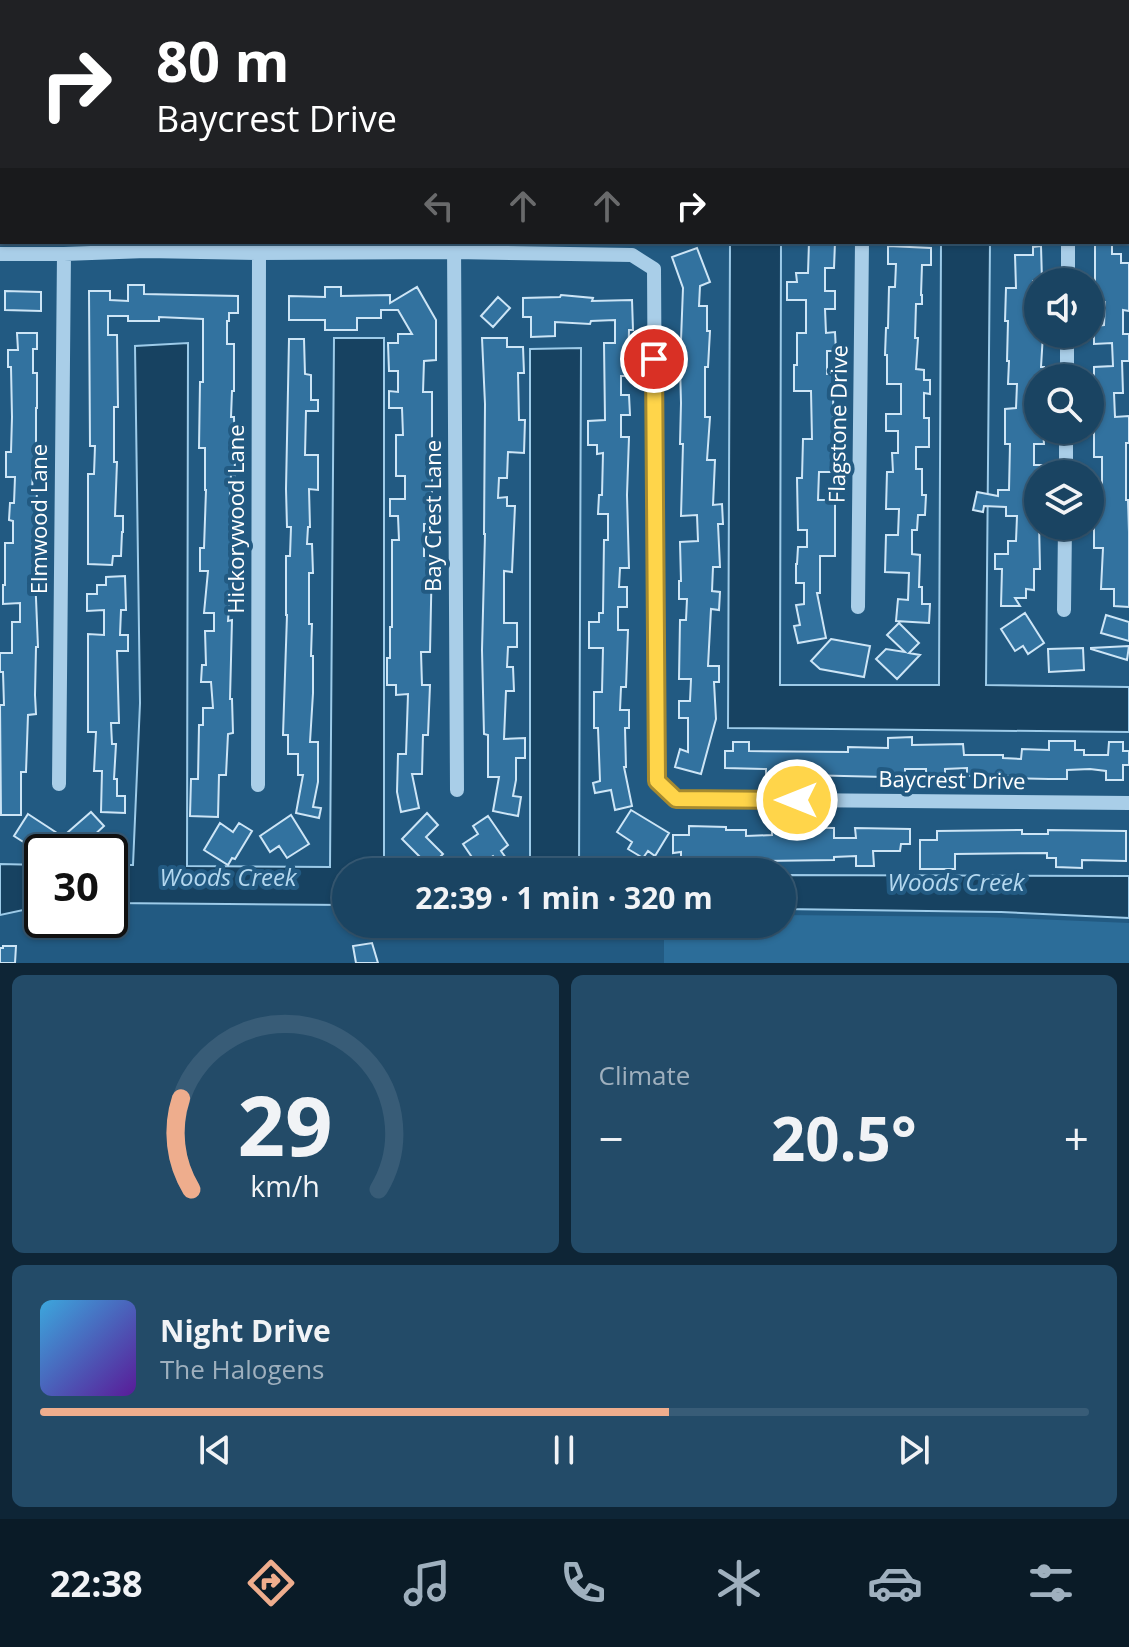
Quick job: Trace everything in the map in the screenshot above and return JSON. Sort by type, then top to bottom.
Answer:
[{"type":"street","name":"Flagstone Drive","points":[[858,607],[862,244]]},
{"type":"street","points":[[1068,244],[1068,268]]},
{"type":"street","name":"Baycrest Drive","points":[[0,254],[64,254],[146,246],[259,253],[454,247],[632,255],[654,269],[657,781],[676,799],[1129,803]]},
{"type":"street","name":"Bay Crest Lane","points":[[454,247],[457,790]]},
{"type":"street","name":"Hickorywood Lane","points":[[258,785],[259,253]]},
{"type":"street","name":"Elmwood Lane","points":[[59,784],[64,254]]},
{"type":"street","points":[[1064,610],[1065,540]]},
{"type":"shaded area","points":[[796,915],[986,917],[1129,923],[1129,963],[664,963],[664,938],[796,938]]},
{"type":"water","points":[[730,244],[781,244],[780,685],[939,685],[941,244],[990,244],[986,685],[1129,687],[1129,732],[728,728]]},
{"type":"water","name":"Woods Creek","points":[[334,338],[384,338],[384,858],[332,858],[332,905],[128,903],[128,865],[133,865],[140,703],[135,346],[188,343],[187,866],[330,867]]},
{"type":"water","points":[[581,348],[579,858],[530,858],[530,349]]},
{"type":"water","points":[[0,864],[24,865],[24,910],[0,915]]},
{"type":"water","name":"Woods Creek","points":[[796,875],[1129,876],[1129,918],[1001,912],[796,909]]},
{"type":"building","points":[[809,244],[835,244],[834,268],[825,268],[825,291],[835,291],[835,309],[825,309],[826,333],[835,332],[836,351],[827,351],[827,374],[836,373],[836,390],[833,390],[834,472],[819,472],[818,500],[835,500],[835,556],[820,556],[820,593],[817,593],[826,638],[798,643],[794,626],[800,625],[796,605],[804,604],[804,583],[796,583],[796,564],[798,547],[807,547],[807,530],[798,530],[797,478],[802,478],[803,439],[812,439],[811,391],[794,391],[797,333],[806,333],[806,300],[787,300],[787,282],[797,282],[796,273],[808,273]]},
{"type":"building","points":[[1095,245],[1112,245],[1112,254],[1121,254],[1121,263],[1129,263],[1129,311],[1123,310],[1123,334],[1129,334],[1129,361],[1122,361],[1123,393],[1114,393],[1115,417],[1129,416],[1126,500],[1129,607],[1114,606],[1114,589],[1101,589],[1103,548],[1094,548],[1094,540],[1104,540],[1104,460],[1094,457],[1094,444],[1104,444],[1104,366],[1113,366],[1112,343],[1104,343],[1104,268],[1095,268]]},
{"type":"building","points":[[888,246],[931,248],[931,265],[922,265],[922,304],[916,304],[915,338],[918,338],[916,369],[924,370],[924,380],[930,380],[930,394],[924,393],[924,418],[929,418],[929,447],[916,447],[916,469],[922,469],[922,495],[926,495],[925,515],[918,515],[917,530],[912,530],[912,554],[920,555],[922,604],[930,604],[929,623],[896,621],[898,599],[908,600],[909,573],[885,572],[886,535],[898,535],[899,509],[886,509],[887,472],[893,472],[892,453],[898,453],[898,431],[886,431],[886,414],[901,414],[901,384],[887,384],[885,355],[889,287],[895,287],[896,264],[888,264]]},
{"type":"building","points":[[1041,246],[1042,268],[1024,268],[1024,348],[1042,348],[1041,364],[1024,364],[1024,444],[1034,444],[1034,460],[1024,460],[1024,540],[1039,540],[1040,569],[1034,569],[1034,590],[1026,589],[1026,598],[1015,598],[1020,606],[1001,606],[1002,569],[995,569],[995,554],[1008,554],[1008,541],[1016,541],[1017,516],[1006,516],[1006,507],[984,506],[983,512],[973,510],[977,492],[998,496],[998,490],[1009,490],[1010,444],[1005,444],[1005,409],[1016,408],[1017,384],[1008,384],[1006,288],[1016,288],[1015,255],[1033,255],[1033,247]]},
{"type":"building","points":[[697,248],[710,282],[700,286],[699,306],[707,306],[707,331],[710,331],[708,367],[705,367],[705,417],[710,417],[707,460],[715,460],[713,505],[722,504],[723,524],[718,524],[720,567],[713,567],[712,591],[720,592],[719,610],[711,609],[708,666],[719,666],[719,682],[714,682],[716,719],[701,774],[675,767],[680,749],[688,752],[688,718],[679,718],[679,701],[690,701],[691,679],[679,679],[680,620],[686,620],[687,599],[679,599],[680,542],[698,541],[697,515],[681,516],[683,288],[672,257]]},
{"type":"building","points":[[128,285],[144,285],[144,294],[238,296],[238,313],[229,313],[227,321],[227,344],[234,344],[231,417],[234,417],[235,475],[231,474],[230,495],[235,495],[235,537],[233,596],[230,595],[228,621],[232,620],[230,699],[233,733],[228,734],[226,775],[219,775],[218,817],[190,816],[191,779],[198,779],[199,725],[203,725],[203,708],[213,708],[211,682],[201,682],[202,665],[206,665],[205,631],[214,631],[214,613],[204,613],[208,571],[200,571],[206,490],[205,448],[199,448],[203,319],[159,317],[159,321],[128,321],[128,316],[108,316],[108,335],[117,335],[115,516],[123,516],[123,532],[121,556],[113,556],[112,565],[88,564],[88,474],[94,474],[95,446],[90,446],[89,291],[110,291],[110,300],[128,301]]},
{"type":"building","points":[[325,287],[341,287],[341,296],[390,295],[390,303],[417,287],[436,320],[436,360],[424,361],[423,392],[432,392],[432,524],[424,524],[424,556],[432,556],[430,652],[421,652],[422,685],[430,685],[428,735],[423,735],[422,774],[412,774],[419,808],[401,812],[397,792],[398,754],[406,754],[408,694],[396,695],[396,685],[387,685],[387,658],[390,658],[392,627],[392,540],[399,540],[398,516],[390,516],[390,499],[405,499],[405,476],[396,476],[396,435],[403,435],[402,408],[389,408],[389,391],[398,392],[398,371],[389,371],[388,343],[398,343],[398,334],[412,334],[398,310],[381,310],[381,318],[357,318],[357,330],[325,330],[325,320],[289,320],[289,296],[325,297]]},
{"type":"building","points":[[5,291],[41,292],[41,311],[5,310]]},
{"type":"building","points":[[561,295],[593,298],[592,301],[632,300],[633,330],[629,330],[628,376],[621,376],[621,395],[629,395],[630,415],[621,415],[621,437],[629,437],[629,568],[620,568],[619,587],[627,587],[627,607],[618,607],[618,630],[628,630],[626,687],[621,687],[620,710],[629,710],[629,728],[625,728],[624,767],[632,806],[615,810],[611,790],[595,793],[593,783],[600,781],[598,728],[594,728],[594,692],[602,692],[603,648],[589,648],[589,622],[599,622],[599,613],[603,613],[604,540],[608,540],[608,514],[598,514],[599,495],[602,495],[603,453],[597,454],[597,445],[588,445],[588,421],[605,420],[604,343],[615,343],[615,320],[591,321],[590,324],[555,322],[555,336],[531,337],[531,317],[523,317],[523,298]]},
{"type":"building","points":[[498,297],[510,308],[493,327],[481,316]]},
{"type":"building","points":[[17,333],[37,333],[37,349],[33,349],[37,408],[36,470],[33,470],[32,492],[37,492],[34,550],[38,647],[36,714],[28,715],[26,772],[21,772],[21,815],[1,815],[0,705],[4,705],[0,653],[12,653],[12,622],[20,622],[20,603],[3,604],[5,543],[13,543],[13,521],[9,520],[10,503],[14,503],[15,477],[6,477],[6,452],[11,452],[12,417],[8,350],[18,350]]},
{"type":"building","points":[[482,338],[507,338],[507,347],[523,347],[524,373],[518,373],[519,420],[525,420],[524,453],[508,452],[507,478],[499,478],[498,498],[507,497],[507,506],[515,506],[512,572],[504,571],[504,623],[517,623],[517,647],[508,647],[507,667],[513,667],[514,691],[506,691],[504,739],[525,738],[525,758],[516,758],[513,796],[521,797],[518,816],[493,811],[499,777],[488,777],[488,735],[484,734],[485,404]]},
{"type":"building","points":[[289,339],[304,339],[305,374],[311,375],[311,400],[318,400],[318,411],[306,411],[305,455],[318,455],[318,490],[309,489],[307,544],[312,544],[313,573],[309,573],[309,624],[312,624],[313,656],[310,742],[318,742],[318,782],[313,807],[321,808],[319,818],[296,813],[303,775],[298,775],[298,754],[288,754],[288,735],[283,735],[286,556],[290,556],[291,527],[287,527],[286,489]]},
{"type":"building","points":[[125,576],[126,610],[121,610],[120,635],[128,635],[128,651],[117,651],[119,723],[111,723],[112,744],[116,744],[114,779],[117,779],[117,796],[125,796],[125,813],[101,812],[102,771],[94,771],[96,732],[88,732],[88,634],[104,635],[104,610],[87,611],[87,594],[97,594],[97,585],[106,585],[106,577]]},
{"type":"building","points":[[1025,613],[1044,643],[1028,654],[1023,646],[1015,651],[1001,629]]},
{"type":"building","points":[[1106,615],[1129,622],[1129,641],[1101,633]]},
{"type":"building","points":[[899,623],[919,643],[909,653],[920,655],[897,679],[876,659],[886,649],[905,652],[887,635]]},
{"type":"building","points":[[831,639],[870,646],[864,677],[820,669],[811,661]]},
{"type":"building","points":[[1129,646],[1127,660],[1091,649],[1091,648]]},
{"type":"building","points":[[1083,648],[1084,670],[1049,672],[1048,649]]},
{"type":"building","points":[[912,737],[912,745],[963,744],[964,755],[1003,755],[1003,758],[1021,759],[1022,749],[1049,750],[1049,741],[1075,741],[1075,750],[1084,750],[1084,755],[1108,755],[1109,742],[1123,742],[1123,751],[1129,751],[1129,765],[1123,765],[1123,780],[1106,780],[1106,771],[1090,769],[1067,770],[1067,779],[1049,779],[967,776],[967,768],[945,769],[945,777],[926,777],[926,769],[905,769],[905,777],[885,777],[766,776],[766,769],[725,768],[725,751],[733,751],[733,742],[749,742],[749,751],[848,752],[848,747],[888,748],[888,738]]},
{"type":"building","points":[[631,810],[669,833],[655,856],[648,851],[643,858],[628,849],[632,842],[617,832]]},
{"type":"building","points":[[91,812],[104,826],[95,834],[66,834]]},
{"type":"building","points":[[427,813],[438,825],[426,837],[443,854],[439,858],[421,858],[402,839]]},
{"type":"building","points":[[28,814],[57,833],[24,834],[24,842],[14,836]]},
{"type":"building","points":[[291,815],[309,844],[287,858],[279,846],[270,852],[260,836]]},
{"type":"building","points":[[488,816],[508,845],[501,851],[506,858],[473,858],[463,844],[478,834],[473,826]]},
{"type":"building","points":[[220,823],[233,832],[239,823],[252,831],[228,865],[204,850]]},
{"type":"building","points":[[689,826],[746,830],[746,836],[772,835],[772,827],[834,828],[834,838],[856,838],[855,828],[910,829],[910,844],[901,844],[900,851],[873,851],[874,866],[856,866],[856,856],[796,860],[796,858],[681,858],[681,852],[673,853],[673,835],[689,835]]},
{"type":"building","points":[[1022,830],[1022,834],[1048,834],[1048,830],[1126,831],[1126,861],[1082,860],[1082,868],[1056,867],[1056,858],[1047,858],[1047,853],[955,854],[955,869],[920,869],[920,840],[937,840],[937,831]]},
{"type":"building","points":[[372,943],[378,963],[356,963],[353,946]]},
{"type":"building","points":[[16,946],[15,963],[0,963],[0,948]]},
{"type":"route","points":[[654,359],[657,781],[676,799],[797,800]]}]
